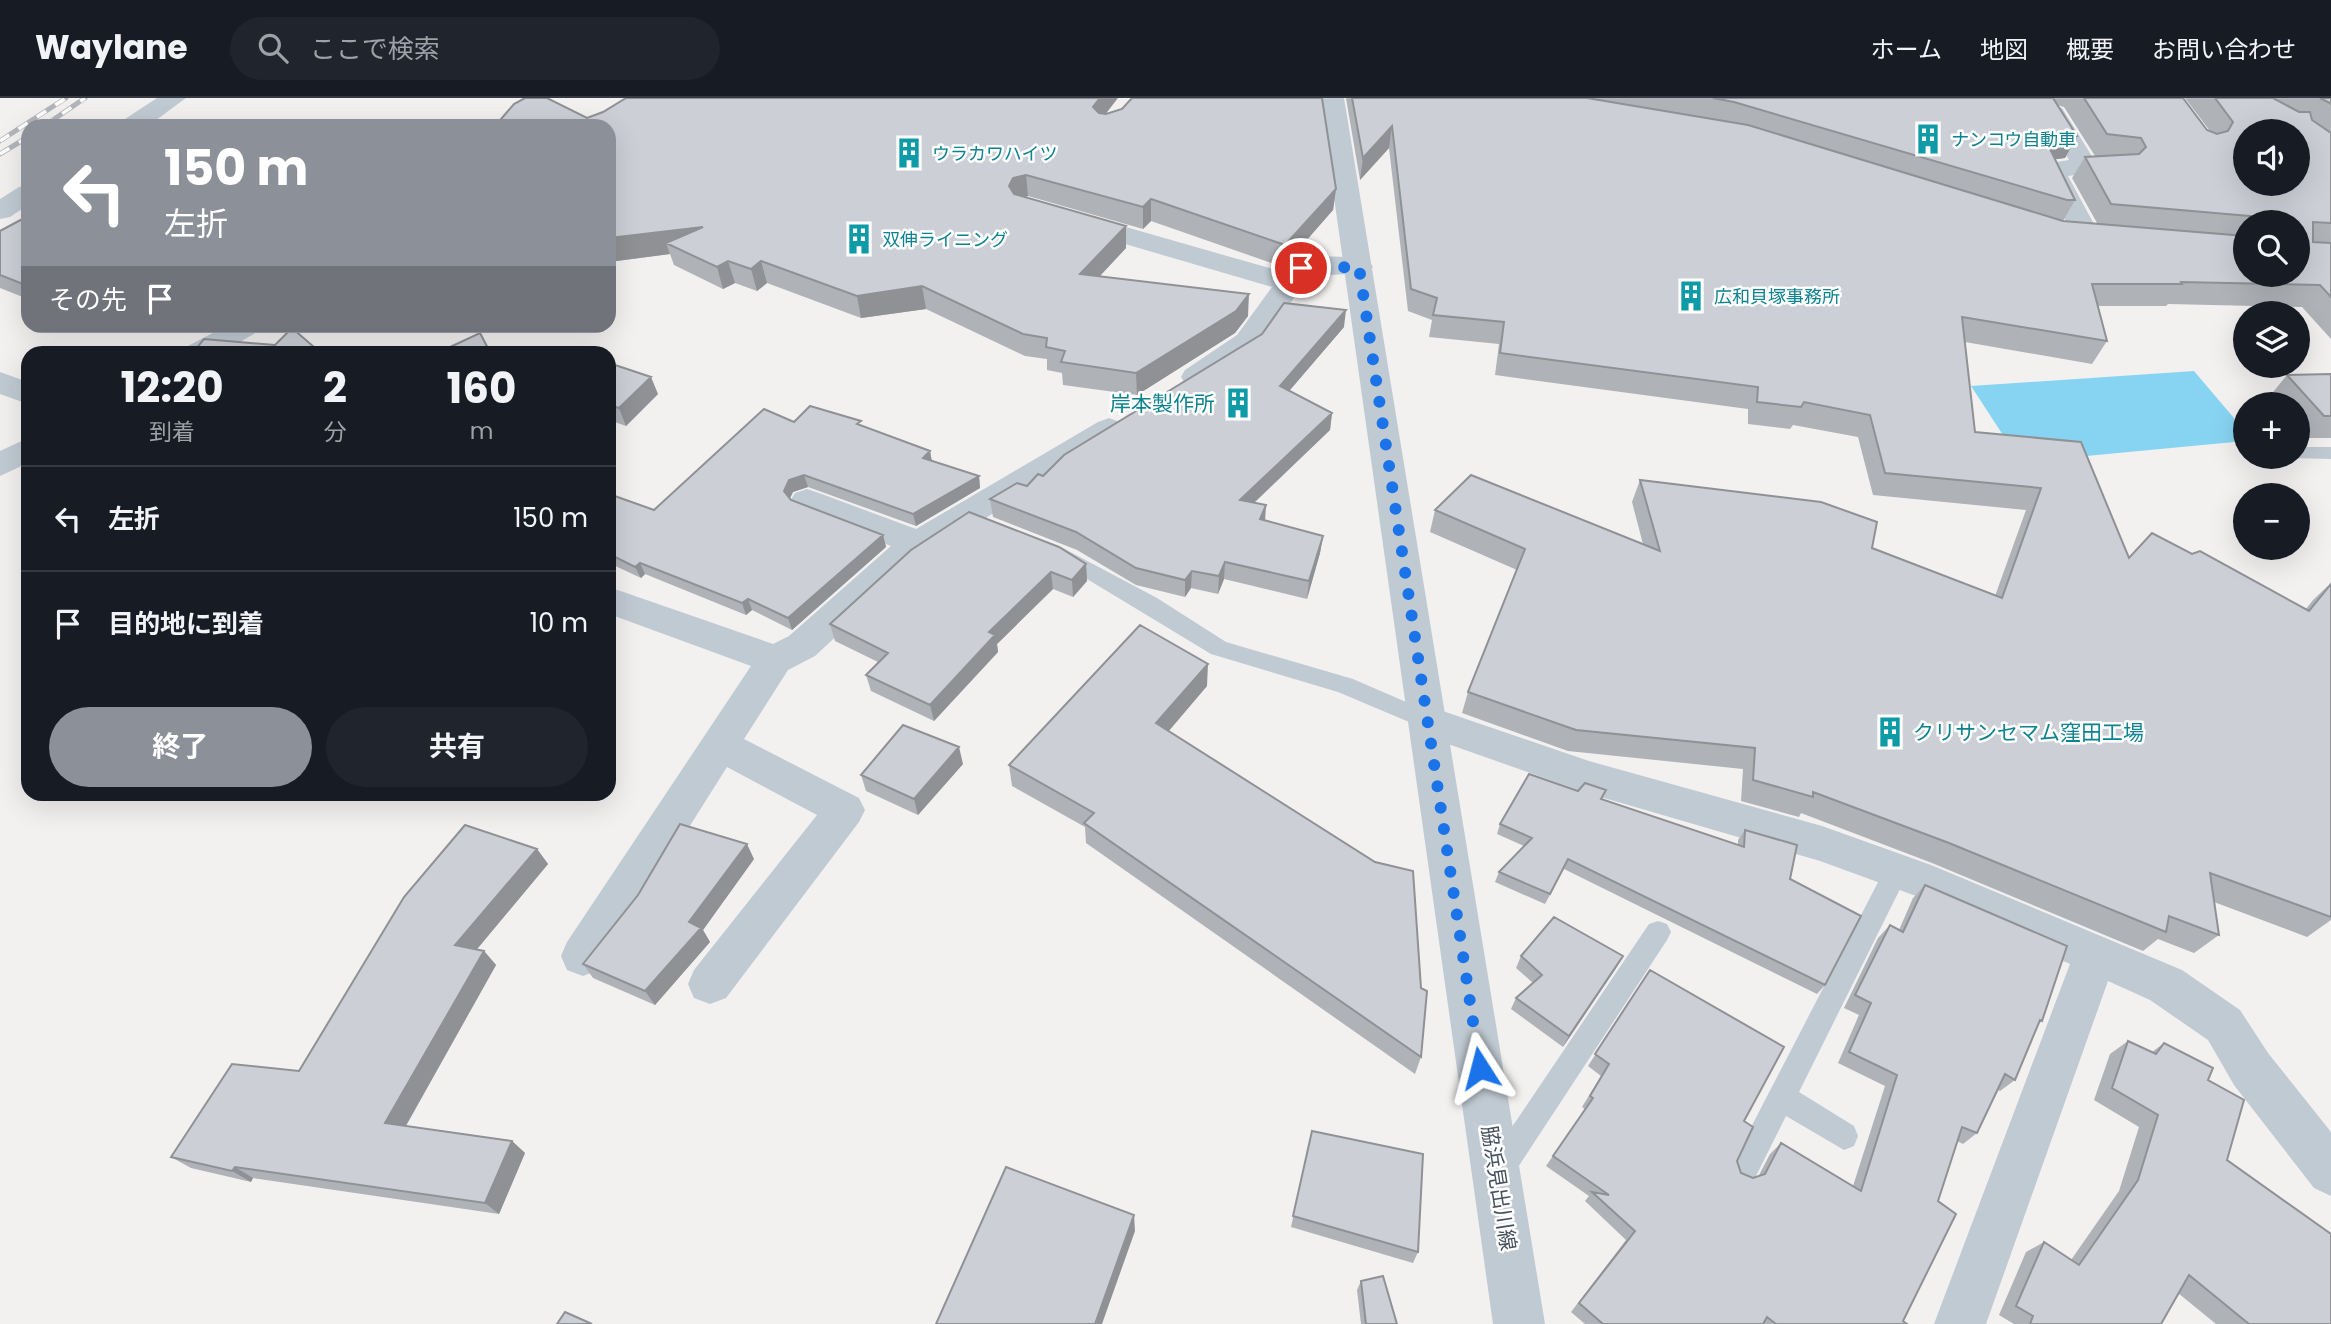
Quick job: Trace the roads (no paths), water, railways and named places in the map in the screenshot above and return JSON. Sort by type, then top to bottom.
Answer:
[{"type":"street","points":[[142,119],[174,98]]},
{"type":"street","name":"脇浜見出川線","points":[[1332,98],[1519,1324]]},
{"type":"street","points":[[2053,113],[2096,167],[2052,170],[2087,237]]},
{"type":"street","points":[[0,211],[21,197]]},
{"type":"street","points":[[1066,198],[1050,214],[1163,236],[1290,283]]},
{"type":"street","points":[[1172,392],[1248,342],[1301,268],[1359,267]]},
{"type":"street","points":[[211,346],[234,333]]},
{"type":"street","points":[[0,382],[21,391]]},
{"type":"street","points":[[583,956],[775,660],[802,646],[901,556],[919,544],[975,520],[1140,411]]},
{"type":"street","points":[[0,465],[21,453]]},
{"type":"street","points":[[807,501],[919,544]]},
{"type":"street","points":[[616,603],[775,660]]},
{"type":"street","points":[[1428,721],[1587,777],[1822,844],[1931,883],[2166,985],[2224,1025],[2251,1069],[2331,1171]]},
{"type":"street","points":[[710,984],[845,810],[720,745]]},
{"type":"street","points":[[1960,1324],[2095,956]]},
{"type":"lane","points":[[2310,453],[2331,453]]},
{"type":"lane","points":[[1046,548],[1069,557],[1219,648],[1345,685],[1428,721]]},
{"type":"lane","points":[[1743,1172],[1898,872]]},
{"type":"lane","points":[[1497,1174],[1658,932]]},
{"type":"lane","points":[[1781,1097],[1844,1136]]},
{"type":"water","points":[[2194,371],[2233,417],[2233,442],[2065,458],[2014,452],[1971,386]]},
{"type":"railway","points":[[34,119],[66,98]]},
{"type":"railway","points":[[54,119],[85,98]]},
{"type":"railway","points":[[0,141],[21,127]]},
{"type":"railway","points":[[0,154],[21,141]]},
{"type":"place","name":"ナンコウ自動車","points":[[1928,139]]},
{"type":"place","name":"ウラカワハイツ","points":[[909,153]]},
{"type":"place","name":"双伸ライニング","points":[[859,239]]},
{"type":"place","name":"広和貝塚事務所","points":[[1691,296]]},
{"type":"place","name":"岸本製作所","points":[[1238,403]]},
{"type":"place","name":"クリサンセマム窪田工場","points":[[1890,732]]}]
